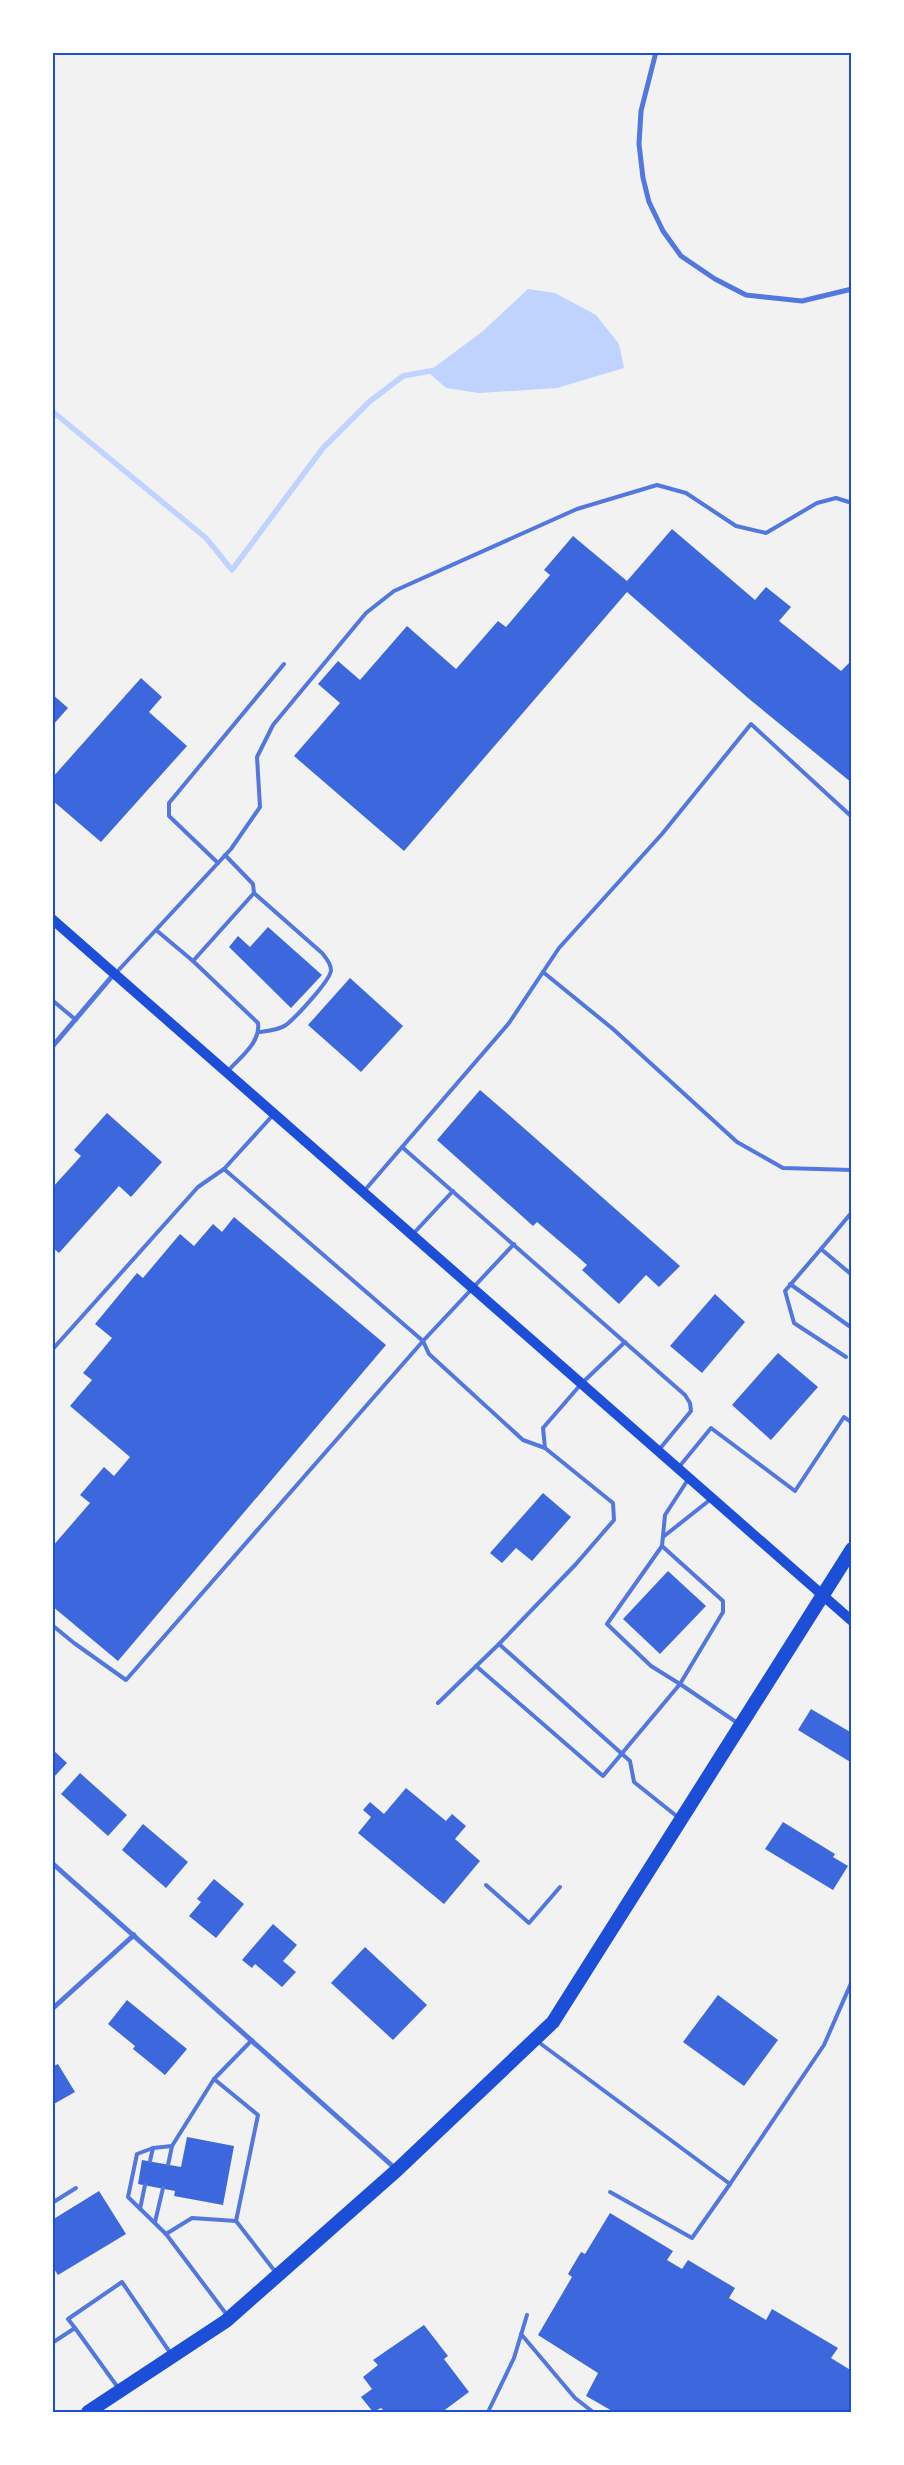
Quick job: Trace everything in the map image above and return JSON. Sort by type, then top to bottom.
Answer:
[{"type":"highway","points":[[88,2412],[229,2318],[398,2170],[552,2022],[852,1550]]},
{"type":"main road","points":[[52,919],[852,1621]]},
{"type":"street","points":[[656,52],[641,111],[639,144],[642,170],[649,202],[663,231],[681,256],[715,279],[746,295],[802,301],[852,289]]},
{"type":"street","points":[[52,1047],[115,974]]},
{"type":"street","points":[[52,1863],[398,2170]]},
{"type":"street","points":[[52,2009],[134,1935]]},
{"type":"lane","points":[[115,974],[225,855],[260,807],[257,757],[273,726],[366,613],[394,591],[577,509],[657,485],[686,493],[736,526],[766,533],[817,503],[836,498],[852,503]]},
{"type":"lane","points":[[218,863],[169,816],[169,803],[284,664]]},
{"type":"lane","points":[[364,1191],[508,1023],[559,948],[633,867],[751,724],[852,817]]},
{"type":"lane","points":[[225,855],[253,884],[254,893],[322,953],[330,963],[331,972],[325,983],[286,1025],[274,1030],[260,1032]]},
{"type":"lane","points":[[193,961],[254,893]]},
{"type":"lane","points":[[156,930],[193,961],[258,1023],[260,1032],[255,1041],[227,1072]]},
{"type":"lane","points":[[543,972],[613,1030],[737,1142],[783,1168],[852,1170]]},
{"type":"lane","points":[[52,1000],[76,1020]]},
{"type":"lane","points":[[52,1350],[198,1187],[224,1169],[275,1114]]},
{"type":"lane","points":[[402,1146],[685,1395],[690,1403],[691,1411],[658,1451]]},
{"type":"lane","points":[[224,1169],[423,1341],[429,1354],[523,1440],[545,1448],[612,1503],[614,1520],[576,1564],[499,1644],[438,1703]]},
{"type":"lane","points":[[413,1234],[453,1191]]},
{"type":"lane","points":[[846,1357],[794,1323],[785,1292],[852,1212]]},
{"type":"lane","points":[[52,1625],[126,1680],[423,1341],[514,1244]]},
{"type":"lane","points":[[821,1250],[852,1275]]},
{"type":"lane","points":[[790,1284],[852,1328]]},
{"type":"lane","points":[[545,1448],[543,1428],[582,1384],[625,1342]]},
{"type":"lane","points":[[678,1468],[711,1428],[795,1491],[844,1417],[852,1423]]},
{"type":"lane","points":[[688,1478],[665,1515],[662,1546],[607,1624],[651,1666],[741,1725]]},
{"type":"lane","points":[[663,1537],[712,1498]]},
{"type":"lane","points":[[476,1666],[603,1776],[680,1684],[723,1612],[723,1601],[662,1546]]},
{"type":"lane","points":[[499,1644],[623,1754],[630,1761],[634,1782],[681,1819]]},
{"type":"lane","points":[[486,1885],[529,1923],[560,1887]]},
{"type":"lane","points":[[610,2192],[692,2238],[824,2045],[852,1981]]},
{"type":"lane","points":[[534,2039],[730,2184]]},
{"type":"lane","points":[[168,2165],[172,2146],[214,2079],[252,2040]]},
{"type":"lane","points":[[214,2079],[258,2115],[236,2221]]},
{"type":"lane","points":[[172,2146],[152,2148],[137,2154],[128,2197],[166,2234],[229,2318]]},
{"type":"lane","points":[[150,2162],[152,2148]]},
{"type":"lane","points":[[140,2209],[146,2185]]},
{"type":"lane","points":[[52,2203],[76,2188]]},
{"type":"lane","points":[[155,2222],[163,2188]]},
{"type":"lane","points":[[166,2234],[192,2218],[236,2221],[278,2275]]},
{"type":"lane","points":[[121,2391],[68,2319],[122,2282],[173,2356]]},
{"type":"lane","points":[[488,2412],[514,2358],[527,2315]]},
{"type":"lane","points":[[52,2343],[75,2328]]},
{"type":"lane","points":[[521,2334],[575,2398],[593,2412]]},
{"type":"water","points":[[528,289],[555,293],[596,315],[619,344],[624,368],[557,388],[479,393],[446,388],[428,372],[483,331]]},
{"type":"building","points":[[672,529],[755,600],[766,587],[791,607],[779,621],[841,671],[852,660],[852,783],[748,698],[627,592],[404,851],[294,756],[340,703],[318,684],[338,661],[360,680],[407,626],[456,669],[498,621],[506,627],[550,575],[544,570],[573,536],[627,581]]},
{"type":"building","points":[[141,678],[162,697],[149,712],[187,746],[101,842],[52,800],[52,778]]},
{"type":"building","points":[[52,694],[68,708],[52,726]]},
{"type":"building","points":[[268,927],[322,975],[291,1008],[229,947],[238,936],[250,947]]},
{"type":"building","points":[[350,978],[403,1026],[361,1072],[308,1025]]},
{"type":"building","points":[[480,1090],[680,1266],[659,1287],[646,1275],[619,1304],[582,1270],[587,1265],[537,1222],[533,1226],[437,1140]]},
{"type":"building","points":[[107,1113],[162,1162],[131,1197],[119,1186],[59,1253],[52,1247],[52,1188],[81,1156],[74,1150]]},
{"type":"building","points":[[234,1217],[386,1345],[118,1661],[52,1606],[52,1547],[90,1503],[80,1495],[104,1467],[114,1476],[130,1457],[70,1406],[92,1380],[83,1373],[112,1338],[95,1324],[137,1273],[143,1278],[180,1234],[194,1246],[213,1224],[222,1232]]},
{"type":"building","points":[[715,1294],[745,1322],[702,1373],[670,1346]]},
{"type":"building","points":[[778,1353],[818,1387],[771,1440],[732,1405]]},
{"type":"building","points":[[543,1493],[571,1517],[532,1561],[516,1548],[502,1563],[490,1553]]},
{"type":"building","points":[[668,1571],[706,1606],[660,1654],[623,1619]]},
{"type":"building","points":[[811,1709],[852,1733],[852,1763],[798,1730]]},
{"type":"building","points":[[52,1749],[67,1763],[52,1779]]},
{"type":"building","points":[[80,1773],[127,1815],[108,1836],[61,1794]]},
{"type":"building","points":[[406,1788],[446,1821],[452,1814],[466,1826],[455,1839],[480,1861],[444,1904],[358,1833],[371,1817],[363,1810],[370,1802],[384,1814]]},
{"type":"building","points":[[783,1822],[835,1854],[833,1857],[848,1866],[833,1890],[765,1849]]},
{"type":"building","points":[[143,1824],[188,1862],[166,1888],[122,1850]]},
{"type":"building","points":[[214,1879],[244,1904],[216,1938],[189,1916],[201,1902],[197,1899]]},
{"type":"building","points":[[273,1924],[297,1945],[283,1961],[296,1972],[282,1987],[255,1964],[252,1968],[242,1960]]},
{"type":"building","points":[[365,1947],[427,2005],[393,2040],[331,1983]]},
{"type":"building","points":[[718,1995],[778,2040],[744,2086],[683,2042]]},
{"type":"building","points":[[127,2000],[187,2049],[165,2075],[133,2049],[135,2046],[108,2024]]},
{"type":"building","points":[[58,2064],[75,2092],[52,2105],[52,2067]]},
{"type":"building","points":[[187,2137],[234,2146],[223,2205],[174,2196],[175,2191],[138,2184],[142,2160],[181,2167]]},
{"type":"building","points":[[99,2191],[126,2234],[58,2275],[52,2266],[52,2220]]},
{"type":"building","points":[[610,2213],[673,2251],[667,2260],[682,2269],[688,2260],[735,2288],[729,2298],[766,2320],[772,2309],[838,2348],[831,2358],[852,2371],[852,2412],[614,2412],[586,2396],[598,2373],[538,2335],[572,2277],[568,2274],[581,2252],[585,2254]]},
{"type":"building","points":[[424,2325],[448,2356],[444,2359],[469,2392],[442,2412],[385,2412],[381,2408],[373,2412],[361,2397],[372,2389],[363,2377],[378,2365],[373,2360]]},
{"type":"waterway","points":[[52,411],[206,538],[232,570],[323,448],[369,402],[403,376],[436,370]]}]
